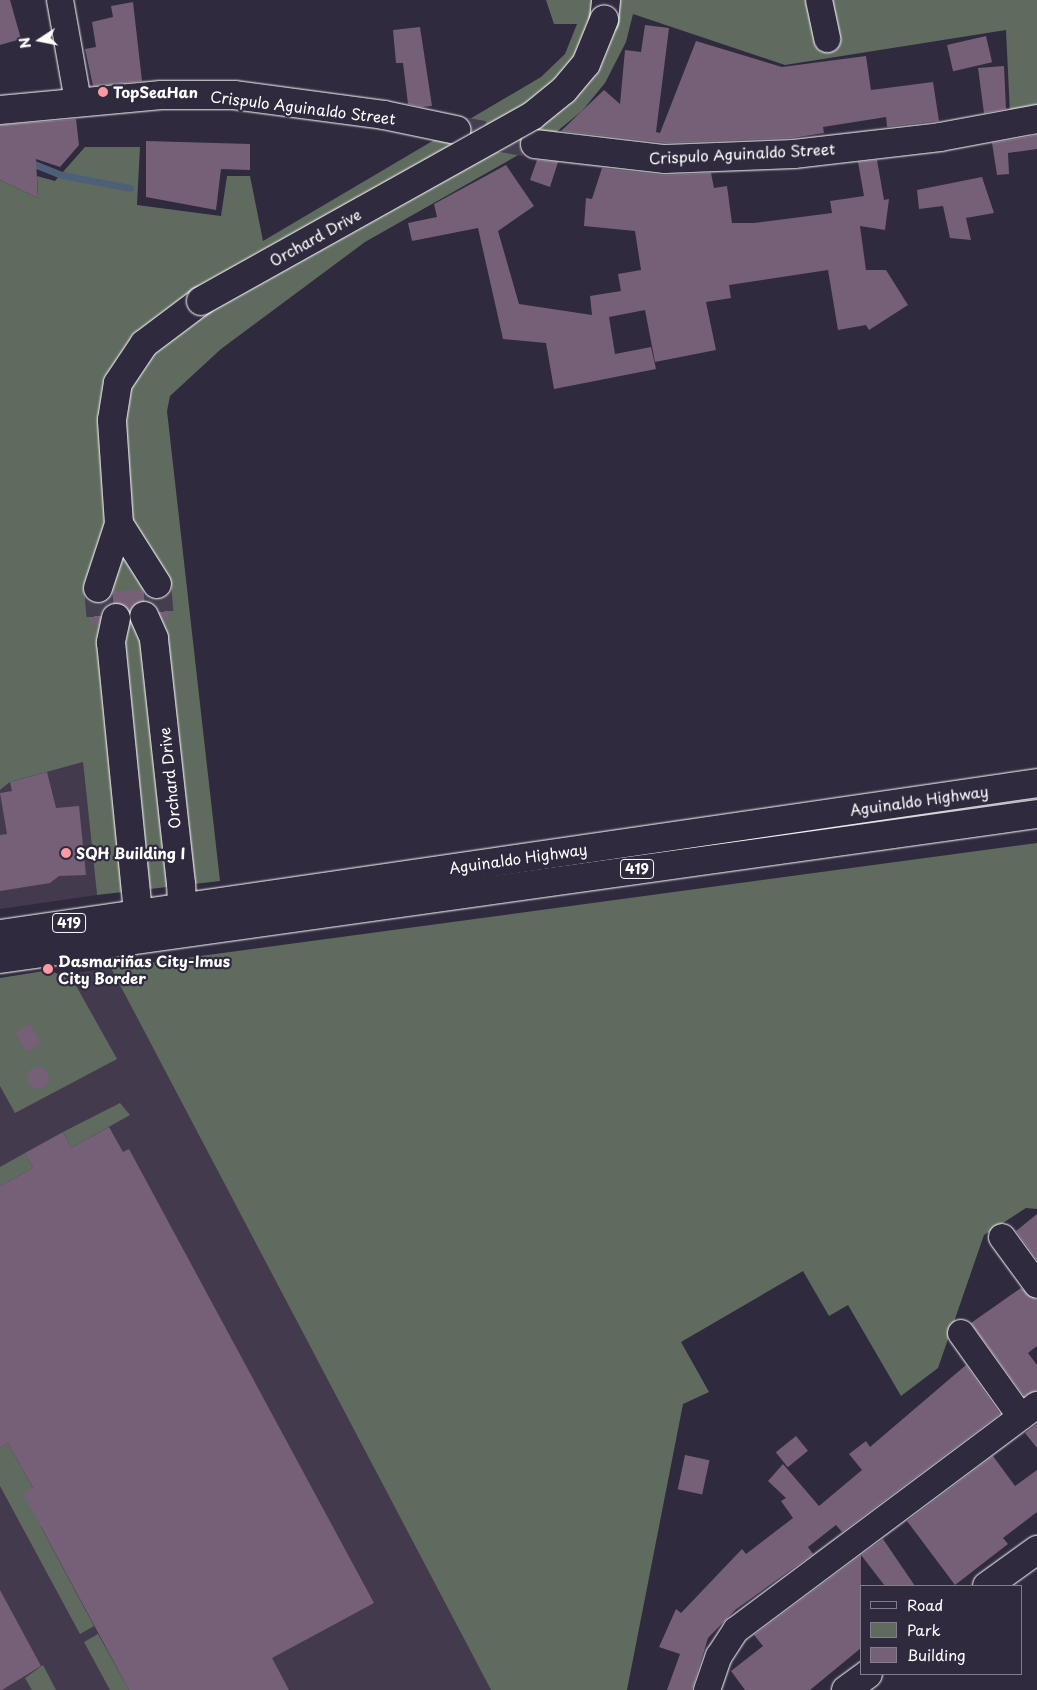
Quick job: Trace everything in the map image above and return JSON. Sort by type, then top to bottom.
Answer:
[{"type":"main road","name":"Orchard Drive","points":[[138,913],[108,605],[119,524],[112,420],[118,383],[144,344],[201,301],[532,116],[564,90],[586,64],[605,10]]},
{"type":"main road","name":"Crispulo Aguinaldo Street","points":[[0,110],[78,101],[234,95],[384,115],[456,130]]},
{"type":"main road","name":"Crispulo Aguinaldo Street","points":[[535,144],[665,159],[794,154],[940,137],[1037,119]]},
{"type":"main road","name":"Orchard Drive","points":[[119,524],[150,602],[182,908]]},
{"type":"main road","name":"Aguinaldo Highway","points":[[0,934],[1037,783]]},
{"type":"main road","name":"Aguinaldo Highway","points":[[0,959],[1037,814]]},
{"type":"main road","points":[[138,913],[165,935],[182,908]]},
{"type":"main road","points":[[988,1585],[1037,1550]]},
{"type":"main road","points":[[846,1690],[867,1675]]},
{"type":"street","points":[[60,0],[78,101]]},
{"type":"street","points":[[818,0],[827,39]]},
{"type":"street","points":[[1002,1237],[1037,1286]]},
{"type":"street","points":[[707,1690],[719,1656],[736,1630],[1029,1411],[961,1333]]},
{"type":"shaded area","points":[[83,762],[97,895],[0,909],[0,790],[10,782]]},
{"type":"shaded area","points":[[111,968],[491,1690],[0,1690],[0,983]]},
{"type":"green space","points":[[546,0],[1037,0],[1037,109],[1010,114],[1006,30],[785,65],[633,14],[626,42],[605,83],[582,111],[550,137],[365,242],[221,349],[170,396],[167,411],[220,881],[97,895],[83,762],[10,782],[0,790],[0,180],[38,198],[37,176],[55,181],[85,147],[140,147],[137,205],[221,216],[227,176],[250,176],[263,241],[541,77],[565,54],[577,24],[554,24]]},
{"type":"green space","points":[[1037,843],[1037,1209],[1026,1208],[984,1235],[938,1368],[901,1396],[848,1305],[829,1316],[803,1271],[681,1342],[709,1392],[683,1404],[627,1690],[491,1690],[111,968]]},
{"type":"green space","points":[[50,970],[74,982],[117,1059],[15,1113],[0,1086],[0,978]]},
{"type":"green space","points":[[120,1103],[130,1115],[71,1148],[63,1132]]},
{"type":"green space","points":[[25,1153],[33,1168],[0,1186],[0,1167]]},
{"type":"green space","points":[[8,1443],[51,1521],[41,1527],[94,1626],[80,1634],[0,1486],[0,1448]]},
{"type":"green space","points":[[98,1634],[129,1690],[110,1690],[84,1642]]},
{"type":"green space","points":[[43,1665],[56,1690],[32,1690],[25,1678]]},
{"type":"building","points":[[0,0],[10,0],[21,39],[0,45]]},
{"type":"building","points":[[133,2],[142,81],[93,86],[85,49],[96,47],[92,22],[113,17],[111,6]]},
{"type":"building","points":[[645,25],[669,28],[656,132],[660,133],[696,41],[782,67],[866,56],[871,90],[933,82],[939,121],[887,127],[886,117],[823,127],[824,133],[792,138],[666,143],[561,131],[604,90],[620,104],[625,50],[641,52]]},
{"type":"building","points":[[420,27],[432,106],[422,107],[408,104],[403,63],[396,63],[393,30]]},
{"type":"building","points":[[986,36],[992,62],[953,71],[947,45]]},
{"type":"building","points":[[1004,66],[1006,109],[984,113],[978,68]]},
{"type":"building","points":[[76,119],[79,145],[60,167],[36,159],[38,198],[0,180],[0,125]]},
{"type":"building","points":[[1037,135],[1037,149],[1008,153],[1009,174],[997,175],[992,143]]},
{"type":"building","points":[[146,141],[250,144],[250,170],[221,169],[216,210],[146,197]]},
{"type":"building","points":[[537,160],[558,162],[550,187],[530,180]]},
{"type":"building","points":[[877,160],[884,200],[889,199],[885,230],[860,226],[866,270],[886,270],[908,305],[869,330],[866,325],[838,330],[828,270],[729,285],[731,298],[706,302],[716,350],[655,362],[645,310],[609,317],[615,354],[651,347],[656,369],[554,389],[546,343],[503,339],[478,228],[412,241],[408,223],[437,217],[434,204],[506,165],[534,206],[498,231],[519,304],[592,315],[590,296],[621,291],[618,274],[641,270],[635,231],[584,226],[586,198],[592,199],[602,168],[663,175],[711,173],[714,188],[727,186],[732,223],[754,223],[832,213],[830,201],[864,196],[858,162]]},
{"type":"building","points":[[982,177],[994,213],[966,218],[971,240],[950,238],[943,206],[919,209],[917,190]]},
{"type":"building","points":[[142,590],[157,600],[168,595],[169,619],[163,619],[153,604],[146,601],[137,602],[130,611],[112,603],[104,608],[99,625],[91,625],[89,600],[101,603],[113,591]]},
{"type":"building","points":[[47,772],[56,808],[79,806],[86,875],[59,876],[50,883],[0,891],[0,835],[7,834],[0,793],[12,791],[10,782]]},
{"type":"building","points":[[30,1024],[41,1044],[26,1052],[15,1032]]},
{"type":"building","points":[[38,1067],[48,1074],[49,1078],[42,1088],[38,1089],[28,1082],[27,1078],[34,1068]]},
{"type":"building","points":[[109,1127],[123,1152],[129,1149],[374,1603],[272,1658],[289,1690],[129,1690],[23,1493],[33,1488],[8,1443],[0,1448],[0,1186],[33,1168],[25,1153],[63,1132],[71,1148]]},
{"type":"building","points":[[1037,1214],[1037,1260],[1016,1231]]},
{"type":"building","points":[[1021,1288],[1037,1300],[1037,1346],[1028,1353],[1037,1365],[1037,1390],[1024,1396],[971,1323]]},
{"type":"building","points":[[966,1365],[1000,1414],[842,1532],[836,1525],[808,1547],[813,1554],[735,1610],[708,1638],[692,1690],[667,1690],[680,1654],[659,1647],[676,1609],[681,1613],[742,1549],[746,1554],[793,1518],[781,1501],[786,1498],[768,1481],[783,1464],[819,1506],[862,1470],[849,1454],[866,1441],[870,1447]]},
{"type":"building","points":[[1037,1424],[1037,1448],[1025,1433]]},
{"type":"building","points":[[796,1436],[808,1451],[788,1467],[776,1452]]},
{"type":"building","points":[[685,1455],[709,1460],[702,1494],[678,1489]]},
{"type":"building","points":[[993,1456],[1015,1486],[1037,1470],[1037,1512],[1003,1538],[1008,1544],[955,1585],[907,1521]]},
{"type":"building","points":[[883,1539],[914,1585],[884,1585],[861,1555]]},
{"type":"building","points":[[861,1555],[860,1649],[810,1690],[745,1690],[731,1671],[763,1646],[754,1635]]},
{"type":"building","points":[[0,1590],[41,1666],[2,1690],[0,1690]]},
{"type":"waterway","points":[[29,162],[62,175],[130,188]]},
{"type":"tunnel","points":[[456,130],[535,144]]},
{"type":"tunnel","points":[[157,584],[160,620]]},
{"type":"tunnel","points":[[98,588],[101,624]]},
{"type":"place","name":"TopSeaHan","points":[[103,92]]},
{"type":"place","name":"SQH Building I","points":[[66,853]]},
{"type":"place","name":"Dasmariñas City-Imus City Border","points":[[48,969]]}]
